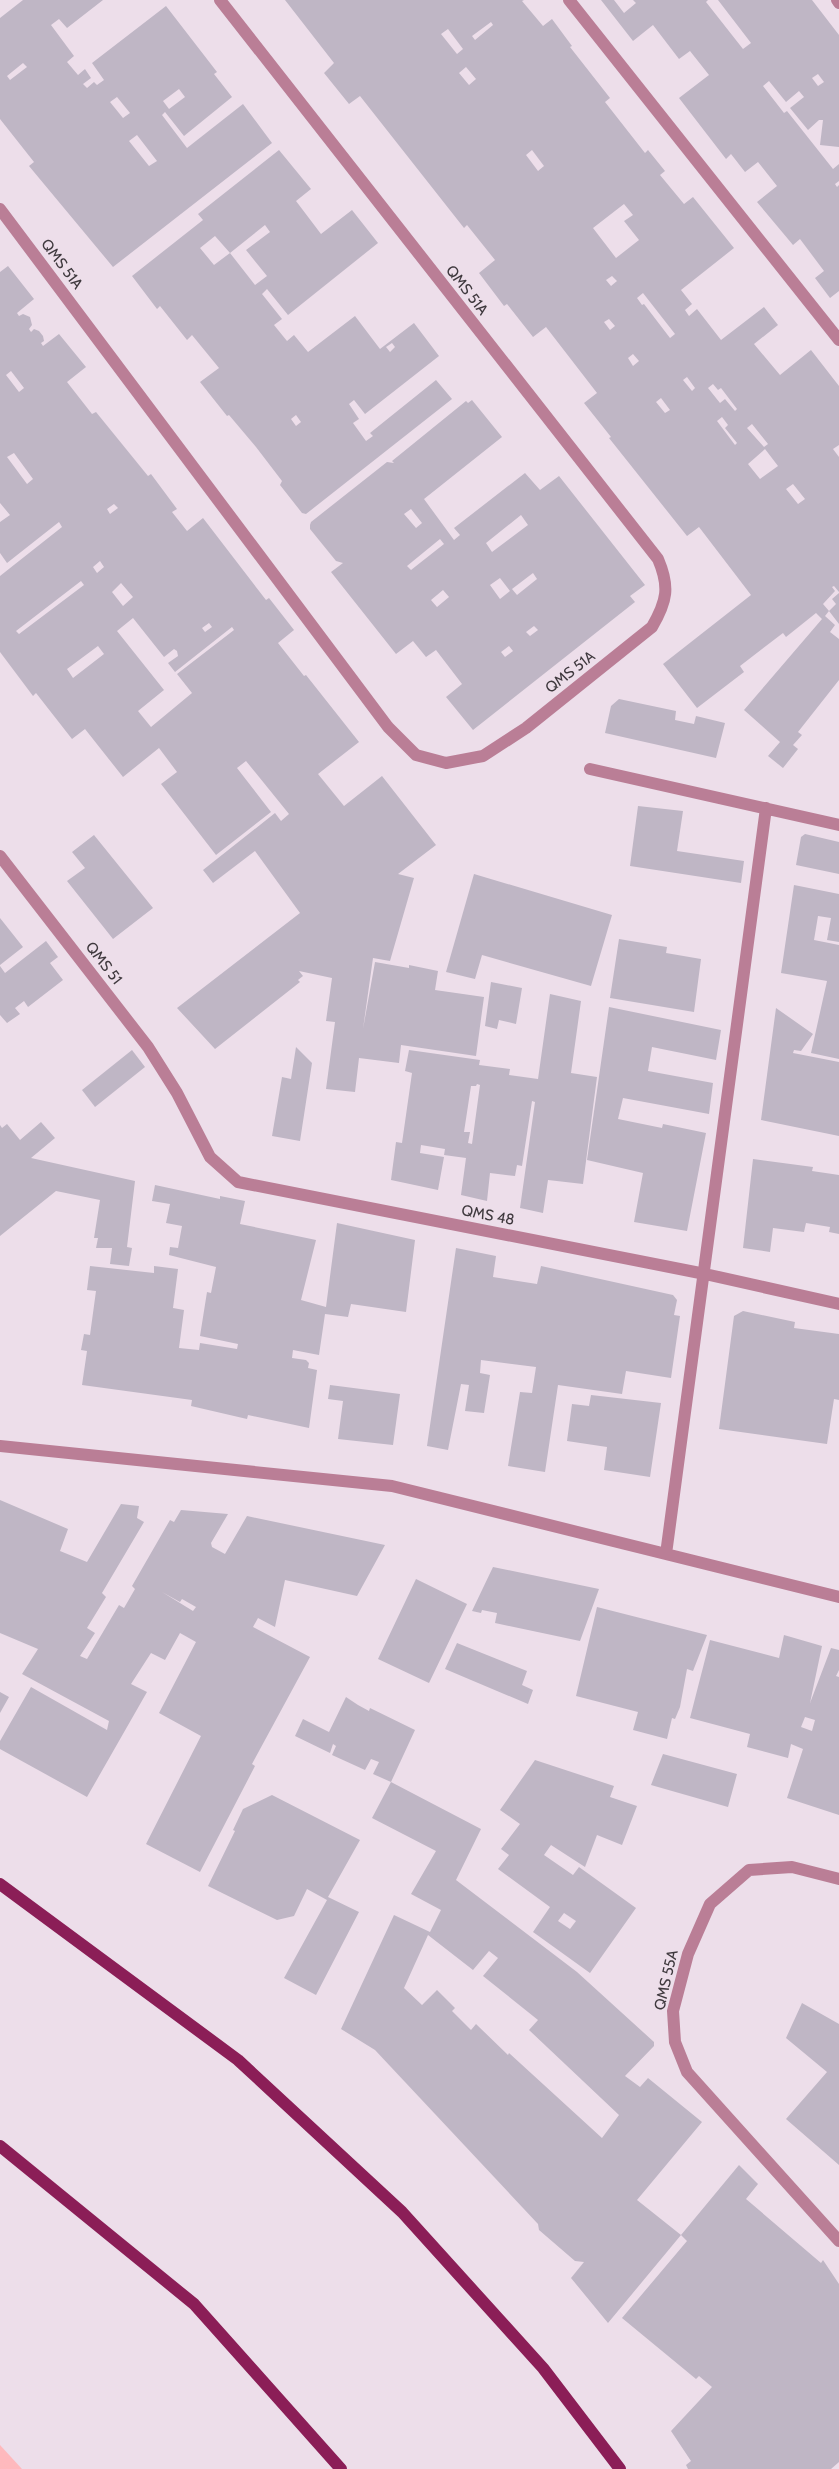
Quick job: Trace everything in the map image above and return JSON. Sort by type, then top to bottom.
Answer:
[{"type":"main road","points":[[0,1884],[238,2060],[402,2212],[543,2368],[620,2469]]},
{"type":"main road","points":[[0,2146],[194,2304],[341,2469]]},
{"type":"street","name":"QMS 51A","points":[[0,209],[388,727],[416,755],[446,764],[483,756],[526,728],[652,627],[664,607],[666,586],[658,559],[220,0]]},
{"type":"street","points":[[569,0],[839,340]]},
{"type":"street","points":[[590,769],[839,825]]},
{"type":"street","points":[[666,1554],[766,808]]},
{"type":"street","name":"QMS 51","points":[[0,856],[148,1046],[177,1093]]},
{"type":"street","name":"QMS 48","points":[[177,1093],[210,1157],[238,1182],[705,1274],[839,1304]]},
{"type":"street","points":[[0,1446],[392,1486],[839,1597]]},
{"type":"street","name":"QMS 55A","points":[[839,1879],[792,1867],[749,1870],[710,1904],[688,1954],[673,2011],[675,2042],[687,2072],[839,2241]]},
{"type":"shaded area","points":[[0,2445],[22,2469],[0,2469]]},
{"type":"building","points":[[23,0],[103,0],[67,28],[59,19],[51,25],[74,56],[67,62],[78,75],[85,69],[91,78],[83,84],[87,88],[94,82],[97,85],[104,80],[92,63],[166,6],[217,72],[214,74],[232,97],[184,136],[165,112],[162,115],[187,148],[243,104],[272,143],[113,267],[29,166],[34,162],[0,119],[0,18]],"holes":[[[23,63],[27,67],[10,80],[7,76]],[[179,89],[185,97],[169,109],[163,101]],[[117,97],[130,113],[123,118],[110,102]],[[137,135],[157,161],[149,166],[129,141]]]},
{"type":"building","points":[[285,0],[524,0],[522,1],[543,26],[552,19],[572,46],[570,47],[610,98],[605,102],[645,153],[648,150],[665,171],[660,175],[684,204],[693,197],[734,248],[681,290],[692,304],[685,310],[689,316],[697,309],[721,340],[764,307],[778,325],[754,344],[780,375],[811,350],[839,386],[839,445],[833,449],[839,457],[839,592],[834,586],[832,587],[835,591],[823,604],[829,611],[825,616],[835,625],[830,632],[839,639],[839,680],[798,732],[802,735],[793,745],[798,749],[783,768],[768,756],[780,742],[744,710],[822,619],[816,613],[786,637],[783,633],[740,666],[744,672],[697,708],[663,664],[751,595],[699,527],[687,536],[609,438],[611,437],[584,403],[597,393],[546,327],[533,337],[507,304],[504,306],[479,273],[495,260],[467,225],[464,228],[360,96],[349,104],[324,73],[334,63]],"holes":[[[491,22],[493,25],[475,40],[472,36]],[[448,29],[463,49],[457,54],[441,34]],[[466,67],[476,79],[469,85],[459,73]],[[532,150],[544,166],[538,171],[526,155]],[[624,204],[633,215],[624,221],[639,240],[616,258],[593,228]],[[612,276],[617,281],[611,286],[606,280]],[[643,293],[675,334],[670,338],[644,304],[642,305],[637,298]],[[609,319],[615,326],[610,330],[604,322]],[[633,354],[639,361],[633,366],[628,358]],[[687,377],[695,388],[692,391],[683,380]],[[713,384],[718,390],[721,388],[737,409],[735,411],[725,399],[720,403],[708,388]],[[661,398],[670,410],[665,413],[656,402]],[[722,417],[728,425],[725,428],[737,443],[735,445],[717,421]],[[752,424],[768,444],[764,447],[747,428]],[[765,449],[778,466],[760,479],[748,464]],[[793,484],[805,499],[798,504],[786,489]]]},
{"type":"building","points":[[601,0],[614,0],[624,13],[636,3],[633,0],[708,0],[706,2],[743,49],[751,43],[718,0],[812,0],[839,35],[839,147],[820,145],[823,120],[819,120],[808,130],[790,108],[804,97],[799,91],[786,102],[769,81],[763,86],[784,113],[787,111],[833,169],[839,164],[839,181],[835,184],[837,187],[839,185],[839,291],[830,298],[815,278],[824,271],[800,239],[793,245],[757,202],[777,186],[758,162],[745,172],[731,154],[726,159],[679,98],[709,75],[690,51],[679,59],[653,25],[633,41]],"holes":[[[818,74],[824,82],[818,86],[812,78]]]},
{"type":"building","points":[[279,150],[311,189],[296,201],[321,234],[352,210],[378,243],[288,315],[267,289],[262,294],[282,319],[274,325],[287,341],[294,335],[308,352],[355,316],[380,349],[414,323],[439,356],[365,414],[354,400],[349,404],[359,419],[353,423],[366,441],[373,436],[370,433],[436,380],[452,399],[306,514],[302,513],[280,485],[282,481],[256,447],[229,415],[227,416],[200,382],[219,368],[192,335],[187,340],[160,306],[157,309],[132,276],[203,220],[198,214]],"holes":[[[265,225],[270,232],[246,250],[267,276],[255,285],[230,253]],[[215,236],[230,253],[214,265],[200,248]],[[392,343],[395,347],[390,352],[386,347]],[[296,415],[301,422],[296,426],[291,419]]]},
{"type":"building","points":[[8,266],[34,299],[17,313],[19,316],[23,314],[30,317],[32,325],[29,329],[31,332],[34,329],[39,331],[43,336],[44,341],[41,343],[43,346],[59,334],[86,367],[67,382],[92,414],[96,412],[148,476],[151,474],[177,509],[172,512],[187,531],[203,518],[266,600],[269,598],[294,630],[278,643],[359,742],[318,774],[344,806],[382,776],[436,845],[398,874],[414,878],[390,961],[373,958],[363,1029],[375,962],[409,968],[409,965],[438,971],[435,990],[484,997],[476,1056],[401,1045],[399,1063],[359,1058],[355,1092],[326,1089],[335,1022],[326,1021],[332,978],[299,971],[303,976],[298,980],[300,982],[215,1049],[177,1008],[300,913],[255,851],[213,883],[203,870],[275,813],[281,821],[289,814],[246,761],[237,768],[271,812],[216,855],[161,784],[177,772],[159,748],[123,777],[85,729],[72,739],[36,693],[33,696],[0,652],[0,576],[62,527],[59,522],[7,563],[0,553],[0,522],[10,515],[0,503],[0,272]],"holes":[[[11,371],[24,388],[19,392],[6,375]],[[14,453],[33,479],[27,484],[7,457]],[[114,504],[118,508],[110,514],[107,509]],[[100,561],[104,567],[97,573],[93,567]],[[81,581],[84,585],[19,634],[16,631]],[[121,583],[133,597],[123,606],[112,592]],[[133,618],[164,657],[174,649],[177,651],[178,656],[168,663],[175,672],[232,627],[234,630],[177,674],[192,693],[151,727],[138,711],[164,690],[117,631]],[[209,623],[212,627],[205,632],[202,628]],[[98,646],[104,654],[73,678],[67,669]]]},
{"type":"building","points":[[472,400],[502,437],[424,499],[454,540],[460,535],[454,528],[525,473],[540,490],[559,476],[645,585],[630,596],[635,602],[473,730],[446,697],[462,684],[436,650],[426,657],[413,641],[396,654],[331,572],[343,563],[336,561],[310,529],[311,522],[387,462],[394,463],[392,461],[466,401],[468,403]],"holes":[[[411,509],[422,523],[416,528],[404,514]],[[521,515],[528,525],[492,552],[486,543]],[[440,539],[444,544],[411,570],[407,566]],[[533,573],[537,579],[517,595],[512,589]],[[500,578],[510,591],[500,599],[490,585]],[[443,590],[449,597],[437,607],[431,600]],[[534,626],[538,630],[530,636],[526,632]],[[509,646],[513,651],[505,657],[501,652]]]},
{"type":"building","points":[[839,593],[839,624],[829,611],[836,604],[832,599]]},
{"type":"building","points":[[619,699],[676,711],[675,720],[694,724],[696,716],[725,723],[716,758],[605,733],[611,706]]},
{"type":"building","points":[[638,806],[683,811],[677,851],[744,861],[741,883],[630,866]]},
{"type":"building","points":[[805,834],[839,842],[839,874],[796,865],[801,837]]},
{"type":"building","points":[[94,835],[153,908],[113,939],[67,881],[85,868],[72,852]]},
{"type":"building","points":[[474,874],[612,915],[591,986],[482,955],[475,979],[446,972]]},
{"type":"building","points":[[794,885],[839,894],[839,942],[827,940],[831,918],[818,916],[814,940],[839,945],[839,1059],[811,1053],[827,981],[781,973]]},
{"type":"building","points":[[0,918],[23,947],[0,965]]},
{"type":"building","points":[[619,939],[667,947],[666,953],[701,959],[694,1012],[610,998]]},
{"type":"building","points":[[46,941],[58,957],[50,963],[63,980],[28,1007],[24,1001],[15,1008],[20,1014],[7,1023],[0,1015],[0,966],[5,973]]},
{"type":"building","points":[[491,982],[522,988],[516,1024],[499,1020],[497,1029],[485,1026]]},
{"type":"building","points":[[550,994],[581,1001],[571,1073],[597,1077],[583,1184],[548,1180],[543,1213],[520,1208],[535,1102],[532,1101],[522,1166],[517,1165],[515,1176],[490,1173],[487,1201],[461,1195],[466,1158],[444,1155],[445,1149],[421,1145],[420,1153],[444,1157],[438,1190],[391,1180],[396,1142],[402,1143],[412,1073],[405,1071],[409,1050],[480,1060],[479,1065],[510,1069],[509,1075],[538,1079]],"holes":[[[480,1085],[472,1144],[468,1143],[470,1132],[464,1132],[471,1086]]]},
{"type":"building","points":[[609,1007],[721,1030],[716,1060],[652,1047],[648,1071],[713,1083],[709,1114],[623,1098],[618,1119],[662,1128],[663,1124],[706,1133],[687,1231],[634,1222],[643,1173],[587,1160]]},
{"type":"building","points":[[776,1008],[813,1034],[801,1051],[794,1050],[793,1053],[839,1062],[839,1136],[761,1120]]},
{"type":"building","points":[[296,1047],[312,1063],[300,1141],[272,1136],[282,1077],[291,1079]]},
{"type":"building","points":[[132,1050],[145,1067],[95,1107],[82,1090]]},
{"type":"building","points":[[41,1122],[55,1138],[31,1158],[135,1181],[127,1247],[132,1248],[129,1266],[110,1264],[112,1248],[96,1248],[98,1238],[94,1238],[100,1200],[56,1191],[0,1236],[0,1125],[2,1128],[7,1124],[20,1140]]},
{"type":"building","points":[[753,1159],[813,1167],[812,1171],[839,1175],[839,1234],[829,1232],[830,1227],[806,1223],[804,1232],[773,1228],[770,1252],[743,1248]]},
{"type":"building","points":[[155,1185],[220,1199],[220,1196],[245,1201],[240,1224],[316,1240],[301,1300],[326,1307],[337,1223],[415,1240],[406,1312],[351,1304],[348,1317],[325,1314],[319,1355],[293,1350],[292,1358],[306,1360],[309,1363],[308,1368],[317,1370],[309,1428],[248,1415],[247,1419],[191,1406],[192,1400],[82,1385],[87,1351],[81,1350],[84,1334],[90,1335],[96,1291],[87,1290],[90,1266],[154,1273],[154,1266],[178,1269],[173,1308],[184,1310],[179,1348],[199,1350],[200,1343],[237,1349],[238,1344],[200,1336],[207,1292],[211,1293],[216,1267],[169,1255],[170,1247],[178,1248],[182,1226],[166,1223],[170,1204],[152,1201]]},
{"type":"building","points":[[456,1248],[496,1256],[493,1277],[537,1284],[541,1266],[673,1295],[677,1300],[674,1315],[680,1316],[671,1378],[626,1371],[622,1394],[558,1385],[545,1472],[508,1466],[520,1392],[532,1393],[536,1367],[481,1360],[480,1373],[490,1375],[484,1413],[465,1411],[469,1385],[461,1384],[448,1450],[427,1446]]},
{"type":"building","points":[[743,1311],[795,1322],[794,1328],[839,1334],[839,1400],[834,1399],[827,1444],[719,1429],[734,1316]]},
{"type":"building","points":[[330,1385],[400,1394],[393,1445],[338,1439],[343,1401],[328,1399]]},
{"type":"building","points":[[591,1395],[661,1403],[650,1477],[604,1470],[607,1447],[567,1441],[572,1404],[589,1406]]},
{"type":"building","points":[[0,1500],[68,1529],[60,1551],[87,1562],[121,1504],[139,1506],[137,1518],[144,1522],[102,1593],[106,1597],[87,1628],[95,1633],[80,1656],[87,1659],[119,1605],[124,1608],[135,1589],[132,1586],[170,1520],[174,1522],[181,1510],[228,1514],[211,1543],[212,1547],[225,1554],[247,1516],[385,1545],[357,1596],[285,1580],[275,1627],[258,1618],[253,1627],[310,1657],[252,1764],[255,1766],[200,1872],[146,1844],[201,1736],[159,1713],[196,1642],[180,1633],[165,1660],[151,1653],[131,1684],[147,1692],[87,1797],[0,1749],[0,1741],[31,1687],[107,1730],[109,1721],[22,1674],[38,1649],[0,1633]],"holes":[[[162,1592],[180,1602],[182,1599],[196,1607],[193,1611]]]},
{"type":"building","points":[[493,1567],[599,1589],[580,1641],[495,1623],[497,1613],[482,1610],[481,1613],[472,1611]]},
{"type":"building","points":[[416,1579],[467,1604],[429,1683],[378,1659]]},
{"type":"building","points":[[597,1607],[707,1635],[693,1671],[687,1669],[680,1707],[675,1719],[672,1718],[667,1739],[633,1730],[638,1712],[576,1696]]},
{"type":"building","points":[[784,1635],[822,1646],[810,1703],[831,1648],[839,1650],[839,1670],[836,1676],[839,1677],[839,1815],[787,1798],[803,1749],[791,1744],[788,1758],[747,1747],[750,1734],[690,1718],[710,1640],[779,1658]],"holes":[[[805,1717],[815,1720],[812,1731],[801,1727]]]},
{"type":"building","points":[[457,1643],[527,1671],[522,1685],[533,1690],[528,1704],[445,1669]]},
{"type":"building","points":[[0,1692],[9,1697],[0,1713]]},
{"type":"building","points":[[346,1697],[369,1711],[370,1708],[415,1730],[391,1782],[373,1774],[379,1762],[371,1759],[365,1770],[332,1755],[336,1746],[333,1744],[330,1753],[295,1736],[303,1719],[329,1732]]},
{"type":"building","points":[[663,1754],[737,1774],[728,1807],[651,1785]]},
{"type":"building","points":[[535,1760],[614,1786],[610,1797],[637,1806],[622,1845],[597,1835],[585,1867],[551,1845],[544,1855],[573,1875],[579,1867],[636,1908],[590,1973],[533,1932],[550,1907],[498,1869],[509,1855],[501,1849],[520,1824],[500,1810]],"holes":[[[564,1913],[576,1921],[570,1929],[558,1921]]]},
{"type":"building","points":[[391,1782],[481,1829],[456,1880],[577,1972],[654,2042],[654,2046],[625,2076],[640,2087],[648,2078],[702,2122],[637,2200],[681,2235],[608,2323],[571,2278],[584,2262],[575,2261],[539,2230],[538,2224],[375,2050],[341,2029],[394,1915],[430,1932],[441,1910],[411,1894],[436,1851],[372,1818]],"holes":[[[428,1935],[473,1970],[489,1951],[498,1958],[483,1976],[538,2020],[529,2030],[619,2115],[602,2138],[509,2053],[508,2055],[476,2024],[471,2030],[452,2011],[455,2008],[437,1990],[422,2005],[404,1988]]]},
{"type":"building","points":[[272,1795],[360,1840],[328,1897],[359,1912],[316,1995],[284,1978],[327,1900],[307,1889],[294,1916],[277,1920],[208,1886],[235,1831],[233,1830],[243,1809]]},
{"type":"building","points":[[802,2003],[839,2024],[839,2165],[786,2119],[827,2072],[786,2038]]},
{"type":"building","points":[[739,2165],[758,2184],[746,2199],[821,2263],[823,2260],[839,2284],[839,2462],[831,2469],[688,2469],[686,2465],[691,2461],[671,2431],[712,2387],[699,2376],[696,2379],[622,2318],[687,2241],[681,2235]]}]
